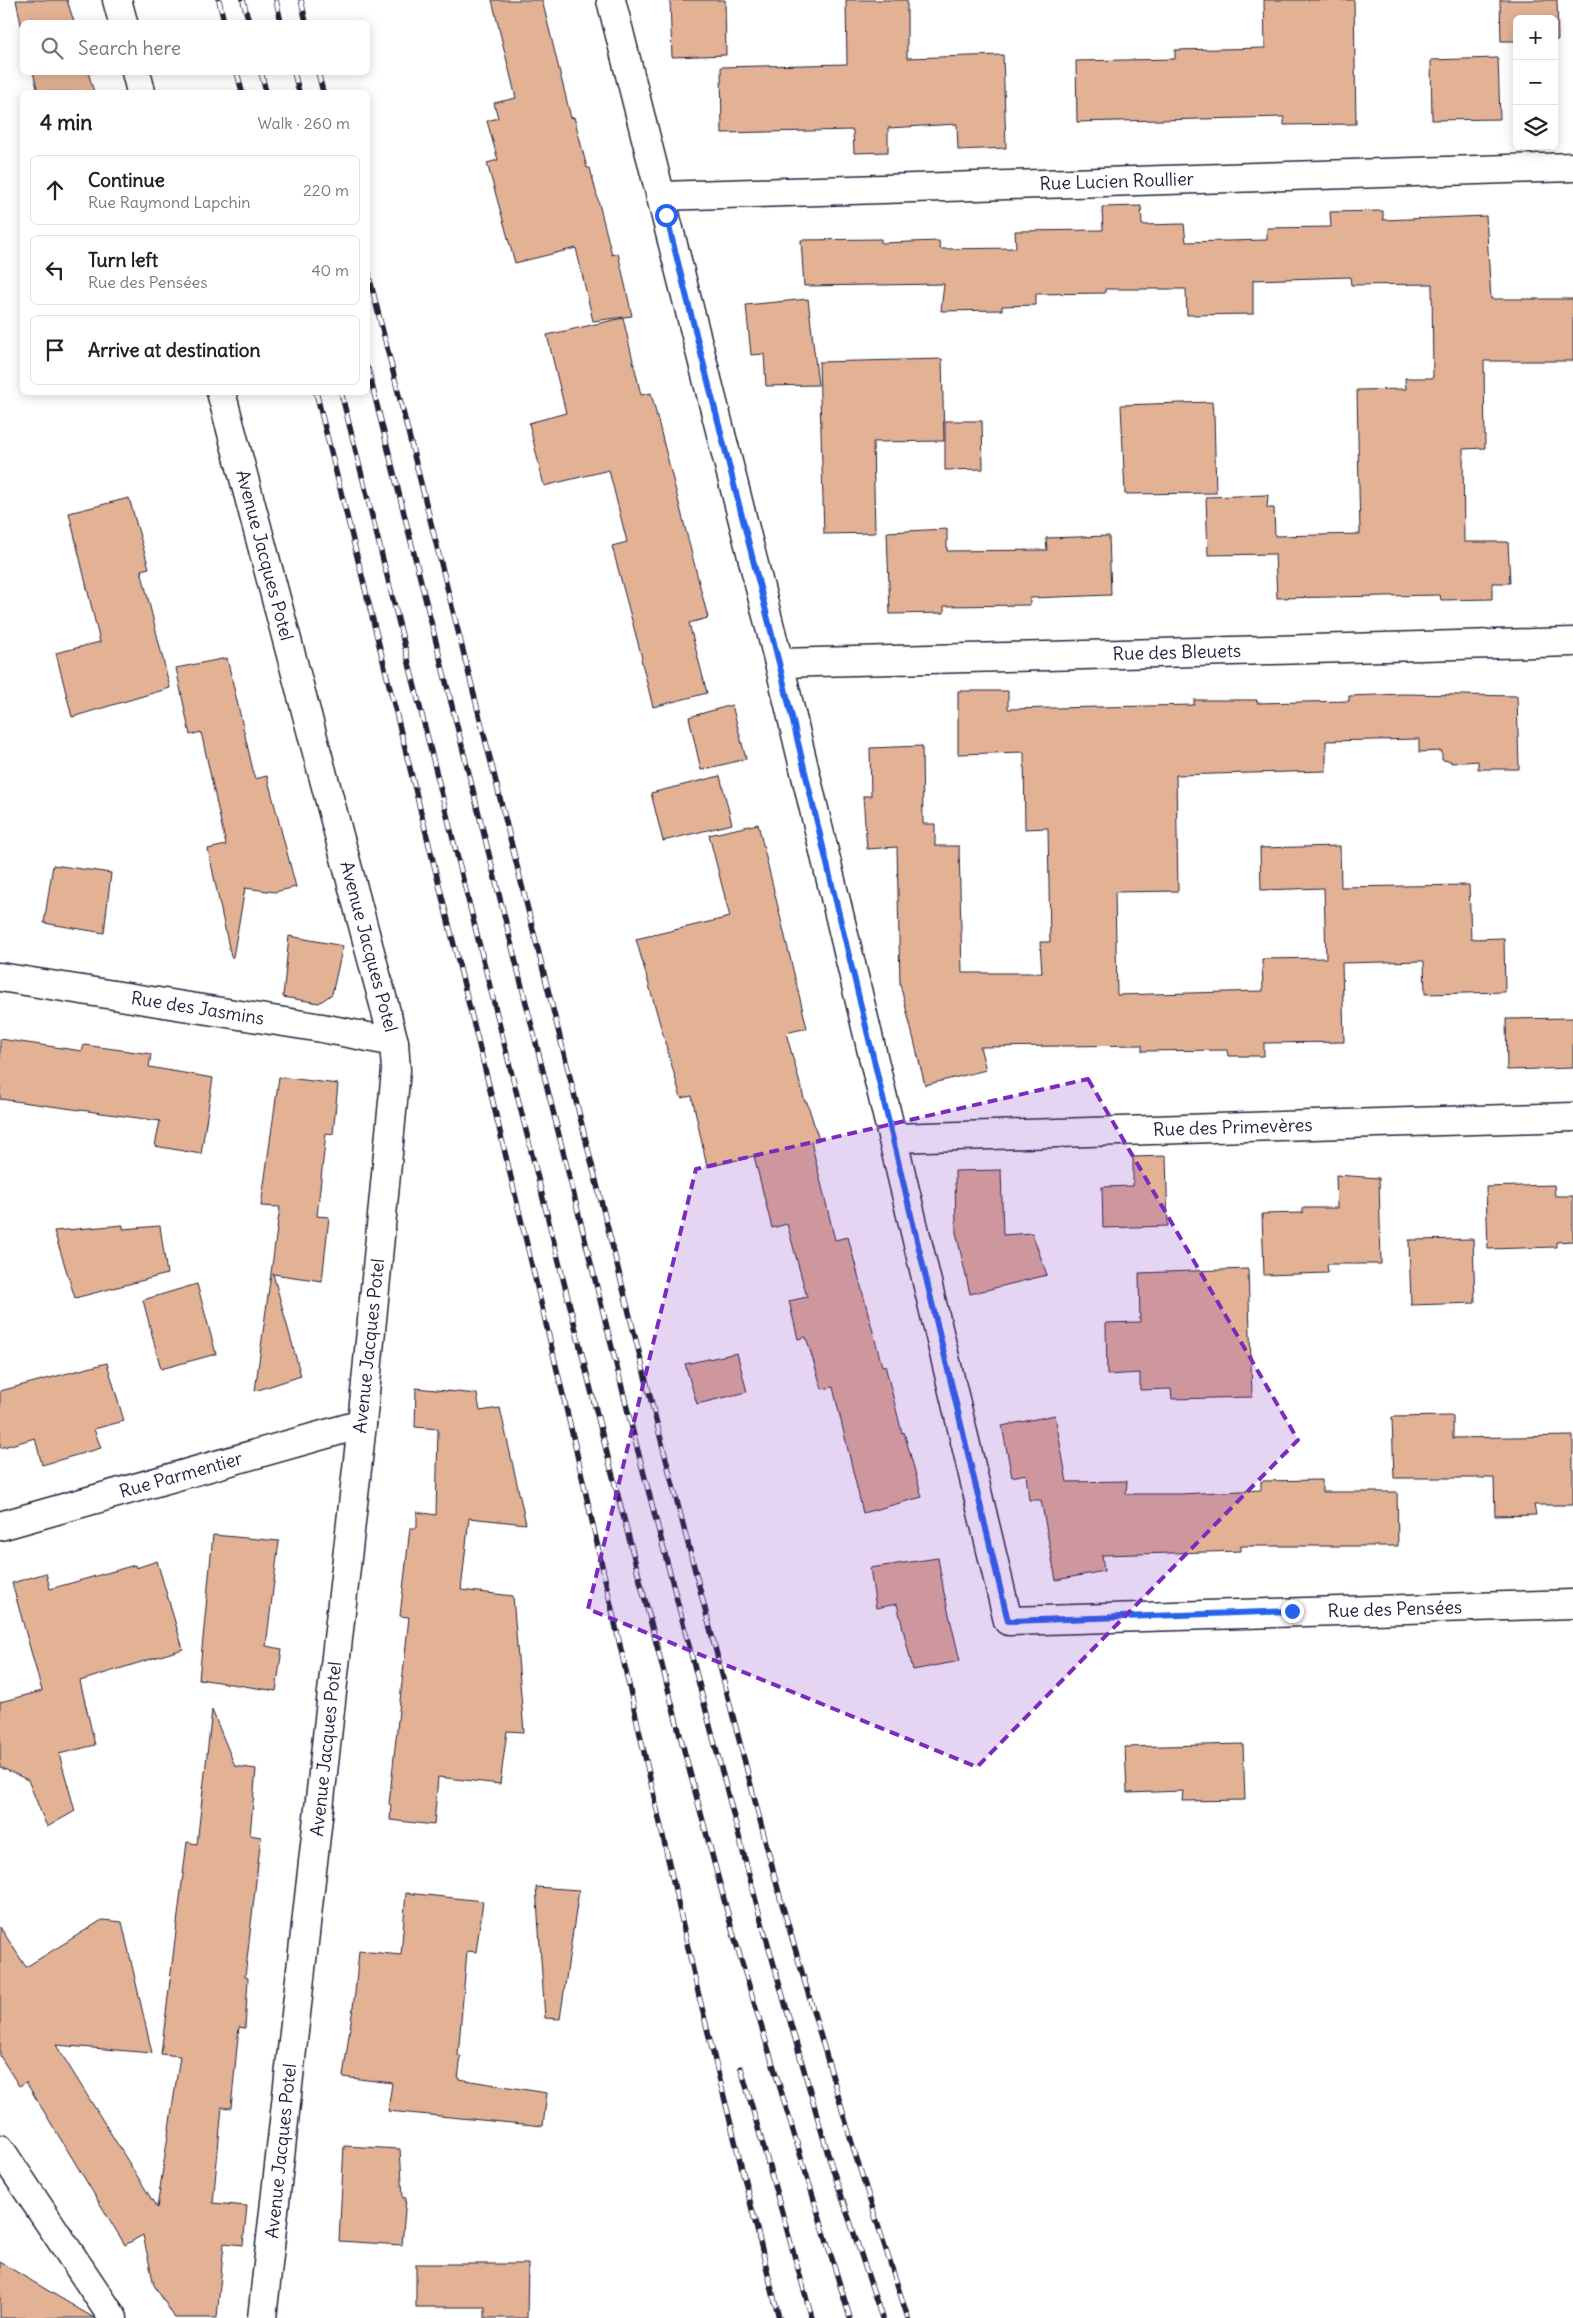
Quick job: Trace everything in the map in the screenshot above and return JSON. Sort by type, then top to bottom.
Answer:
[{"type":"street","points":[[117,0],[122,20]]},
{"type":"street","points":[[611,0],[779,663],[893,1138]]},
{"type":"street","points":[[137,75],[140,90]]},
{"type":"street","name":"Rue Lucien Roullier","points":[[661,196],[1573,167]]},
{"type":"street","name":"Avenue Jacques Potel","points":[[222,395],[394,1042],[396,1070],[362,1424],[262,2318]]},
{"type":"street","name":"Rue des Bleuets","points":[[779,663],[1573,642]]},
{"type":"street","name":"Rue des Jasmins","points":[[0,977],[394,1042]]},
{"type":"street","name":"Rue des Primevères","points":[[893,1138],[1573,1117]]},
{"type":"street","name":"Rue des Pensées","points":[[893,1138],[1008,1621],[1573,1604]]},
{"type":"street","name":"Rue Parmentier","points":[[0,1526],[362,1424]]},
{"type":"street","points":[[0,2149],[11,2182],[113,2318]]},
{"type":"highlighted area","points":[[1088,1079],[1298,1440],[977,1767],[588,1609],[696,1169]]},
{"type":"building","points":[[16,0],[67,0],[73,20],[20,20]]},
{"type":"building","points":[[492,0],[542,0],[571,118],[574,117],[587,168],[590,168],[612,255],[618,253],[632,316],[593,321],[576,248],[515,263],[487,163],[498,160],[487,121],[498,118],[494,103],[516,98]]},
{"type":"building","points":[[670,0],[725,0],[726,55],[672,57]]},
{"type":"building","points":[[846,0],[907,0],[907,58],[1003,55],[1006,148],[958,150],[957,124],[888,128],[888,152],[854,153],[853,130],[722,133],[721,67],[847,64]]},
{"type":"building","points":[[1264,0],[1354,0],[1356,124],[1284,125],[1284,117],[1077,122],[1076,61],[1175,59],[1175,50],[1265,48]]},
{"type":"building","points":[[1500,0],[1557,0],[1557,15],[1513,15],[1513,41],[1501,41]]},
{"type":"building","points":[[1498,58],[1500,119],[1432,120],[1431,60]]},
{"type":"building","points":[[34,75],[89,75],[93,90],[38,90]]},
{"type":"building","points":[[1141,206],[1142,225],[1184,224],[1186,242],[1267,240],[1267,228],[1331,227],[1330,212],[1383,211],[1383,220],[1486,216],[1491,299],[1573,299],[1573,361],[1484,361],[1485,448],[1463,449],[1464,542],[1508,542],[1510,583],[1492,583],[1492,599],[1441,600],[1440,595],[1277,598],[1275,554],[1208,555],[1206,497],[1268,495],[1267,508],[1274,508],[1275,536],[1360,534],[1357,390],[1406,389],[1405,378],[1433,378],[1432,284],[1351,285],[1350,277],[1253,280],[1253,314],[1187,315],[1186,289],[1105,289],[1105,293],[1036,294],[1036,305],[1002,306],[1002,310],[941,311],[944,284],[804,286],[801,240],[881,239],[881,243],[939,241],[940,249],[1016,248],[1015,231],[1103,230],[1102,207]]},
{"type":"building","points":[[808,299],[818,385],[766,386],[764,354],[751,355],[746,305]]},
{"type":"building","points":[[623,318],[641,395],[651,393],[708,618],[689,623],[707,693],[653,707],[612,546],[627,542],[609,470],[544,486],[529,423],[566,413],[547,335]]},
{"type":"building","points":[[942,359],[944,441],[873,442],[875,533],[824,534],[819,362]]},
{"type":"building","points":[[1212,402],[1216,493],[1125,494],[1121,405]]},
{"type":"building","points":[[945,421],[982,421],[983,469],[945,470]]},
{"type":"building","points":[[129,498],[149,568],[141,570],[170,688],[72,717],[56,653],[100,642],[69,513]]},
{"type":"building","points":[[947,529],[947,551],[1047,550],[1046,538],[1109,536],[1111,595],[1030,598],[1030,605],[944,606],[944,613],[890,614],[887,532]]},
{"type":"building","points":[[227,658],[255,779],[267,776],[296,887],[275,892],[245,888],[233,957],[231,957],[208,849],[226,845],[201,732],[190,735],[176,668]]},
{"type":"building","points":[[958,691],[1008,691],[1008,709],[1194,705],[1194,700],[1257,700],[1257,703],[1349,701],[1349,696],[1404,694],[1517,696],[1519,769],[1478,769],[1478,761],[1451,763],[1451,761],[1442,760],[1442,751],[1419,752],[1419,739],[1326,741],[1326,771],[1176,775],[1178,891],[1115,892],[1117,995],[1263,991],[1262,959],[1326,958],[1324,888],[1261,890],[1260,848],[1340,846],[1341,887],[1469,885],[1471,939],[1504,938],[1505,992],[1425,994],[1424,961],[1342,963],[1344,1042],[1264,1043],[1264,1056],[1228,1056],[1227,1050],[1142,1051],[1142,1045],[980,1047],[986,1070],[925,1085],[900,984],[897,847],[867,849],[863,796],[871,796],[870,748],[922,746],[923,824],[935,824],[935,846],[959,846],[962,973],[1042,973],[1040,942],[1050,942],[1048,828],[1025,829],[1024,752],[958,754]]},
{"type":"building","points":[[732,705],[746,759],[701,770],[689,717]]},
{"type":"building","points":[[720,776],[732,824],[663,841],[651,793]]},
{"type":"building","points":[[758,824],[807,1028],[786,1033],[805,1102],[807,1102],[819,1140],[811,1142],[835,1240],[848,1237],[882,1366],[885,1365],[902,1433],[904,1432],[922,1497],[863,1513],[833,1387],[822,1389],[806,1337],[798,1339],[789,1301],[807,1297],[787,1224],[772,1228],[754,1156],[707,1167],[692,1096],[681,1098],[636,939],[730,917],[709,835]]},
{"type":"building","points":[[53,865],[111,873],[104,933],[44,923]]},
{"type":"building","points":[[289,936],[343,946],[332,994],[319,1003],[283,997]]},
{"type":"building","points":[[1573,1018],[1573,1068],[1507,1070],[1506,1019]]},
{"type":"building","points":[[0,1039],[82,1051],[84,1045],[151,1054],[149,1067],[213,1078],[201,1154],[155,1146],[160,1121],[0,1099]]},
{"type":"building","points":[[279,1077],[338,1084],[333,1134],[326,1133],[317,1216],[329,1217],[322,1281],[273,1274],[301,1376],[255,1391],[280,1207],[261,1206]]},
{"type":"building","points":[[1166,1156],[1168,1226],[1103,1228],[1102,1187],[1133,1186],[1133,1157]]},
{"type":"building","points":[[1001,1170],[1003,1235],[1032,1233],[1047,1275],[970,1294],[956,1232],[955,1171]]},
{"type":"building","points":[[1336,1175],[1379,1178],[1381,1264],[1327,1264],[1328,1273],[1264,1275],[1262,1214],[1303,1213],[1303,1208],[1337,1208]]},
{"type":"building","points":[[1554,1185],[1555,1196],[1573,1196],[1573,1241],[1556,1242],[1556,1247],[1488,1249],[1486,1187]]},
{"type":"building","points":[[123,1225],[123,1229],[160,1226],[167,1274],[75,1298],[54,1231]]},
{"type":"building","points":[[1473,1239],[1475,1303],[1411,1305],[1409,1240]]},
{"type":"building","points":[[1248,1269],[1252,1397],[1172,1399],[1171,1389],[1140,1390],[1140,1373],[1107,1375],[1106,1323],[1140,1322],[1139,1273]]},
{"type":"building","points":[[197,1284],[216,1354],[161,1369],[143,1300]]},
{"type":"building","points":[[737,1353],[747,1392],[697,1404],[685,1364]]},
{"type":"building","points":[[107,1363],[124,1421],[94,1429],[101,1448],[42,1465],[35,1438],[0,1448],[0,1391]]},
{"type":"building","points":[[416,1388],[477,1394],[480,1411],[500,1408],[526,1524],[469,1518],[461,1590],[513,1596],[524,1732],[507,1731],[500,1784],[438,1777],[434,1825],[390,1820],[391,1805],[389,1804],[409,1617],[400,1616],[410,1528],[417,1528],[417,1512],[436,1515],[438,1429],[415,1427]]},
{"type":"building","points":[[1055,1415],[1067,1482],[1127,1481],[1126,1494],[1180,1494],[1261,1490],[1261,1481],[1322,1480],[1322,1492],[1397,1492],[1398,1546],[1241,1546],[1241,1551],[1102,1555],[1104,1571],[1056,1580],[1041,1500],[1029,1500],[1026,1474],[1012,1477],[1002,1426]]},
{"type":"building","points":[[1453,1416],[1453,1438],[1573,1436],[1573,1505],[1534,1505],[1536,1515],[1495,1516],[1494,1478],[1394,1478],[1392,1417]]},
{"type":"building","points":[[213,1535],[279,1541],[266,1646],[282,1649],[276,1691],[199,1679]]},
{"type":"building","points":[[938,1558],[960,1661],[913,1670],[897,1604],[876,1608],[870,1568]]},
{"type":"building","points":[[157,1561],[183,1649],[80,1681],[95,1745],[59,1754],[75,1811],[47,1827],[28,1780],[0,1767],[0,1702],[42,1691],[12,1583],[46,1573],[50,1589],[135,1565],[136,1568]]},
{"type":"building","points":[[212,1710],[235,1766],[256,1769],[250,1835],[261,1837],[245,1977],[248,1978],[245,2028],[239,2027],[231,2108],[222,2107],[213,2203],[247,2206],[243,2245],[224,2243],[217,2318],[175,2318],[154,2285],[143,2235],[125,2245],[26,2082],[19,2086],[0,2056],[0,1927],[26,1967],[102,1920],[122,1922],[152,2053],[56,2045],[157,2208],[180,2056],[161,2054],[187,1842],[197,1844]]},
{"type":"building","points":[[1243,1744],[1245,1800],[1182,1801],[1183,1791],[1127,1793],[1125,1747]]},
{"type":"building","points":[[536,1887],[579,1890],[560,2019],[545,2018]]},
{"type":"building","points":[[406,1893],[483,1901],[476,1952],[467,1951],[458,2056],[461,2056],[458,2079],[547,2093],[543,2126],[388,2111],[392,2083],[343,2077],[359,1951],[401,1955]]},
{"type":"building","points":[[344,2146],[400,2149],[403,2198],[406,2198],[402,2245],[339,2241]]},
{"type":"building","points":[[0,2262],[94,2318],[0,2318]]},
{"type":"building","points":[[416,2264],[528,2264],[527,2318],[485,2318],[485,2307],[416,2307]]},
{"type":"railway","points":[[219,0],[224,20]]},
{"type":"railway","points":[[243,0],[248,20]]},
{"type":"railway","points":[[276,0],[281,20]]},
{"type":"railway","points":[[301,0],[306,20]]},
{"type":"railway","points":[[238,75],[242,90]]},
{"type":"railway","points":[[262,75],[266,90]]},
{"type":"railway","points":[[295,75],[298,90]]},
{"type":"railway","points":[[319,75],[322,90]]},
{"type":"railway","points":[[370,280],[660,1436],[780,1897],[856,2157],[908,2318]]},
{"type":"railway","points":[[370,377],[634,1436],[758,1909],[830,2161],[882,2318]]},
{"type":"railway","points":[[317,395],[485,1069],[574,1441],[698,1992],[779,2318]]},
{"type":"railway","points":[[342,395],[603,1438],[685,1754],[733,1933],[850,2318]]},
{"type":"railway","points":[[741,2068],[812,2318]]},
{"type":"route","points":[[666,215],[779,663],[899,1158],[1008,1621],[1292,1611]]}]
